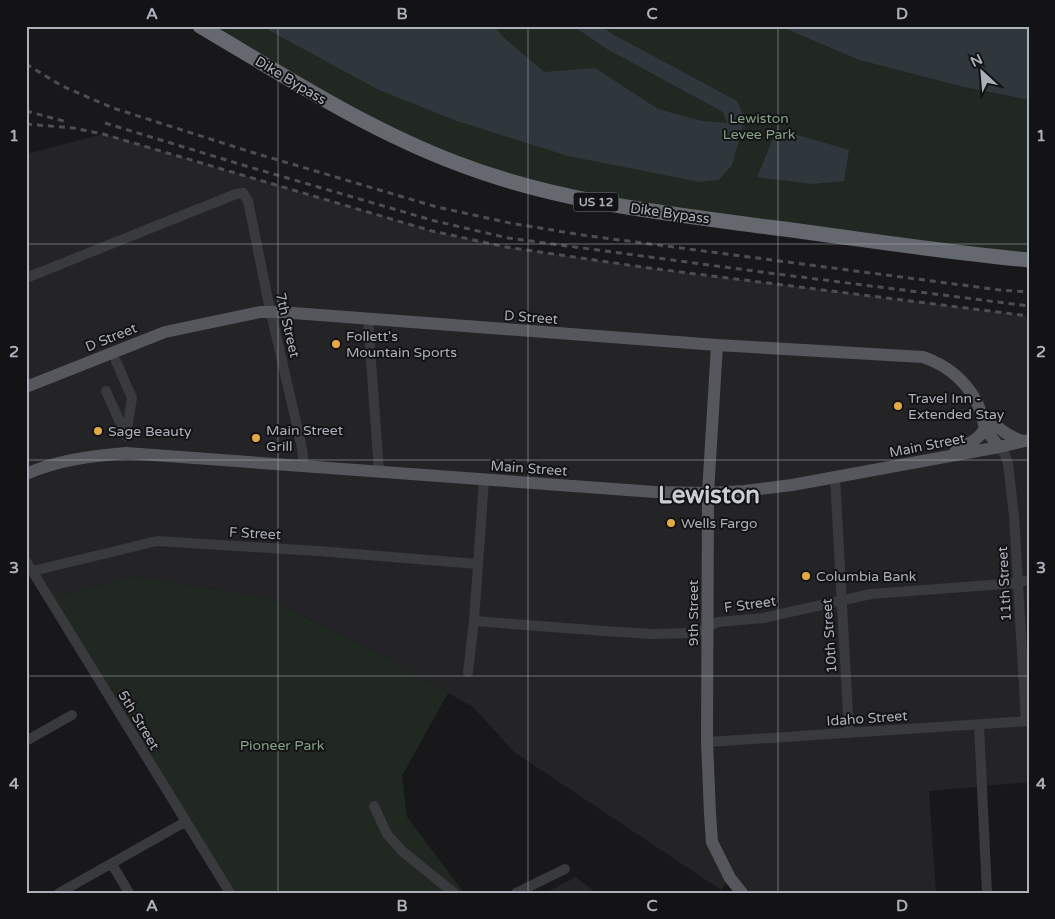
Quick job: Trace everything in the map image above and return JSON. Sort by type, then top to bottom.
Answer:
[{"type":"highway","name":"Dike Bypass","points":[[200,26],[352,116],[431,153],[514,183],[578,199],[641,210],[908,247],[1029,260]]},
{"type":"main road","name":"D Street","points":[[26,387],[165,332],[260,312],[271,312],[717,345],[923,357],[957,375],[972,394],[981,412],[985,428],[999,447]]},
{"type":"main road","name":"9th Street","points":[[717,345],[708,493],[709,627],[707,742],[710,814],[712,842],[730,878],[742,893]]},
{"type":"main road","points":[[981,412],[1004,432],[1016,439],[1026,440]]},
{"type":"main road","points":[[931,459],[974,441],[985,428]]},
{"type":"main road","name":"Main Street","points":[[26,474],[46,466],[77,458],[126,453],[655,492],[708,493],[752,490],[835,477],[999,447],[1026,440]]},
{"type":"street","name":"7th Street","points":[[26,278],[236,194],[244,193],[248,201],[302,448],[304,466]]},
{"type":"street","points":[[368,320],[378,472]]},
{"type":"street","points":[[106,391],[126,437],[132,398],[116,361]]},
{"type":"street","name":"11th Street","points":[[999,447],[1008,463],[1014,516],[1027,721]]},
{"type":"street","name":"10th Street","points":[[835,477],[849,733]]},
{"type":"street","points":[[468,672],[474,621],[484,480]]},
{"type":"street","name":"F Street","points":[[33,572],[157,541],[318,551],[478,564]]},
{"type":"street","name":"5th Street","points":[[26,561],[230,893]]},
{"type":"street","name":"F Street","points":[[474,621],[652,634],[696,633],[718,622],[763,618],[871,594],[1017,583],[1029,580]]},
{"type":"street","points":[[26,741],[72,715]]},
{"type":"street","name":"Idaho Street","points":[[707,742],[1027,721]]},
{"type":"street","points":[[979,725],[988,893]]},
{"type":"street","points":[[374,806],[387,834],[402,851],[454,893]]},
{"type":"street","points":[[59,893],[185,822]]},
{"type":"street","points":[[112,864],[129,893]]},
{"type":"street","points":[[516,893],[565,869]]},
{"type":"shaded area","points":[[261,26],[494,26],[503,37],[544,72],[595,68],[658,109],[702,121],[727,123],[723,112],[607,49],[573,26],[601,26],[614,35],[737,101],[745,119],[732,165],[719,180],[700,182],[568,156],[457,121],[379,90]]},
{"type":"shaded area","points":[[779,26],[1029,26],[1029,100],[964,87],[859,60]]},
{"type":"shaded area","points":[[777,129],[849,150],[844,181],[813,184],[757,177]]},
{"type":"shaded area","points":[[103,134],[432,231],[506,247],[649,268],[1029,316],[1029,782],[929,791],[936,893],[742,893],[730,878],[721,890],[514,752],[473,707],[382,656],[266,597],[133,576],[50,599],[26,571],[26,154]]},
{"type":"shaded area","points":[[576,877],[596,893],[545,893]]},
{"type":"green space","name":"Lewiston Levee Park","points":[[212,26],[779,26],[859,60],[964,87],[1029,100],[1029,260],[641,210],[431,153]]},
{"type":"green space","name":"Pioneer Park","points":[[133,576],[266,597],[382,656],[448,693],[402,776],[407,817],[464,893],[230,893],[50,599]]},
{"type":"railway","points":[[26,64],[62,86],[113,108],[251,152],[437,207],[510,223],[582,235],[1000,290],[1029,292]]},
{"type":"railway","points":[[26,111],[67,122]]},
{"type":"railway","points":[[105,123],[435,221],[508,238],[1029,306]]},
{"type":"railway","points":[[26,124],[73,128],[103,134],[432,231],[506,247],[649,268],[1029,316]]},
{"type":"place","name":"Follett's Mountain Sports","points":[[336,344]]},
{"type":"place","name":"Travel Inn - Extended Stay","points":[[898,406]]},
{"type":"place","name":"Sage Beauty","points":[[98,431]]},
{"type":"place","name":"Main Street Grill","points":[[256,438]]},
{"type":"place","name":"Wells Fargo","points":[[671,523]]},
{"type":"place","name":"Columbia Bank","points":[[806,576]]},
{"type":"district","name":"Lewiston","points":[[709,495]]}]
